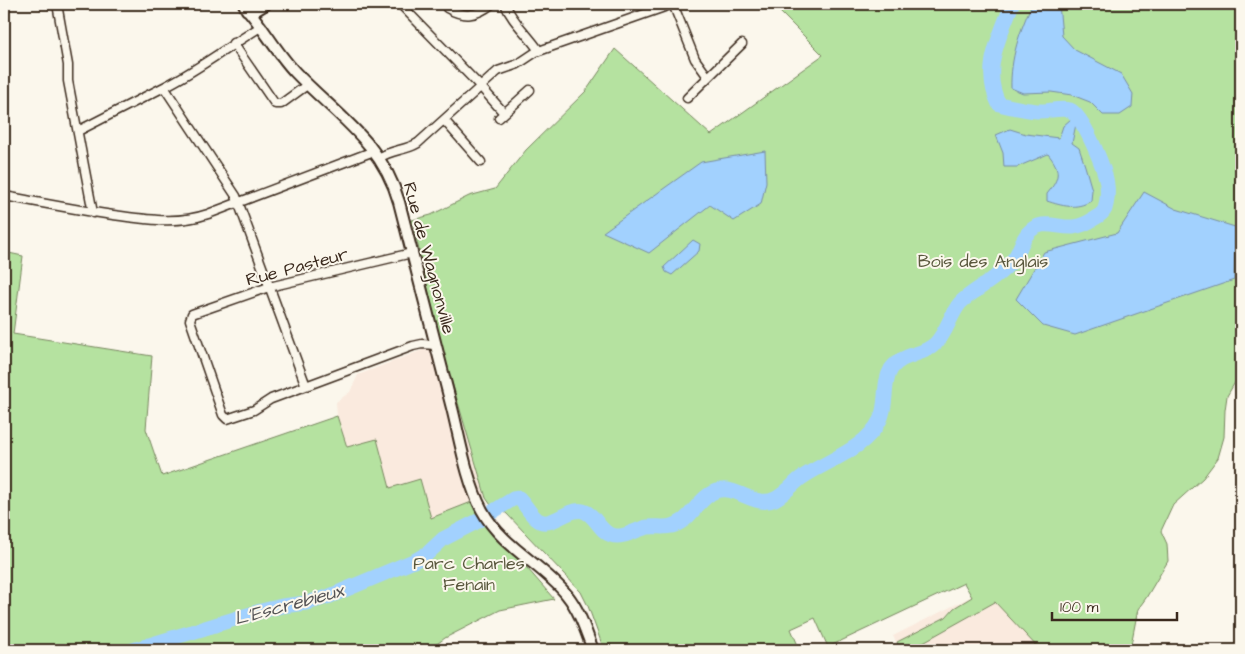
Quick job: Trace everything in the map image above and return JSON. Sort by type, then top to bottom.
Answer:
[{"type":"street","points":[[57,4],[69,70],[68,81],[93,213]]},
{"type":"street","points":[[448,8],[459,14],[470,15],[480,13],[492,4]]},
{"type":"street","points":[[505,4],[511,17],[539,50]]},
{"type":"street","points":[[4,196],[93,213],[155,221],[177,222],[200,217],[376,154],[416,145],[498,71],[518,64],[539,50],[673,4],[695,59],[708,77]]},
{"type":"street","points":[[245,6],[254,12],[261,6]]},
{"type":"street","name":"Rue de Wagnonville","points":[[245,6],[262,26],[286,62],[353,126],[376,154],[393,184],[472,486],[484,512],[506,542],[566,594],[576,610],[593,650]]},
{"type":"street","name":"Rue de Wagnonville","points":[[261,6],[262,26]]},
{"type":"street","points":[[403,8],[481,87],[502,116],[530,90]]},
{"type":"street","points":[[78,131],[187,75],[262,26]]},
{"type":"street","points":[[233,44],[275,104],[281,104],[308,85]]},
{"type":"street","points":[[687,98],[742,44]]},
{"type":"street","points":[[164,87],[233,192],[306,386],[417,345],[435,344]]},
{"type":"street","points":[[444,120],[482,162]]},
{"type":"street","name":"Rue Pasteur","points":[[306,386],[271,399],[254,410],[226,419],[190,320],[192,314],[269,287],[412,253]]},
{"type":"shaded area","points":[[441,345],[485,497],[431,518],[390,489],[347,447],[337,416],[336,402],[350,392],[358,375],[422,350]]},
{"type":"shaded area","points":[[994,585],[1042,650],[900,650],[893,636]]},
{"type":"green space","name":"Bois des Anglais","points":[[772,4],[1241,4],[1241,375],[1227,396],[1224,437],[1218,458],[1203,478],[1173,505],[1161,531],[1167,544],[1168,561],[1138,609],[1131,645],[1121,650],[1040,650],[995,602],[909,650],[894,650],[899,647],[897,642],[946,617],[954,608],[972,597],[964,583],[828,647],[815,618],[791,629],[800,650],[604,650],[581,592],[507,514],[497,506],[493,508],[486,498],[441,345],[412,220],[431,215],[469,196],[495,189],[526,150],[586,91],[615,49],[711,135],[823,55]]},
{"type":"green space","name":"Parc Charles Fenain","points":[[4,252],[23,256],[13,334],[152,356],[146,429],[162,476],[337,416],[347,447],[377,439],[390,488],[420,479],[431,518],[474,501],[479,513],[554,599],[500,610],[445,638],[426,650],[4,650]]},
{"type":"water","points":[[1032,4],[1059,4],[1062,36],[1075,50],[1121,74],[1133,94],[1132,107],[1120,115],[1103,115],[1090,102],[1072,95],[1051,92],[1023,93],[1011,88],[1012,66],[1017,45]]},
{"type":"water","points":[[1071,119],[1076,124],[1072,143],[1079,148],[1092,190],[1091,201],[1080,206],[1064,206],[1047,201],[1047,194],[1057,174],[1057,169],[1048,154],[1017,167],[1004,167],[1003,153],[996,135],[1010,129],[1026,134],[1059,138],[1063,126]]},
{"type":"water","points":[[765,151],[766,182],[761,204],[734,221],[710,205],[649,253],[603,232],[701,162]]},
{"type":"water","points":[[1144,192],[1176,209],[1235,227],[1234,280],[1075,335],[1043,326],[1016,299],[1044,252],[1117,233]]},
{"type":"water","points":[[693,240],[700,244],[699,251],[672,275],[666,272],[664,267]]},
{"type":"waterway","name":"L'Escrebieux","points":[[133,650],[261,611],[307,603],[330,596],[416,560],[428,553],[443,539],[476,522],[513,499],[519,498],[533,515],[543,522],[554,520],[571,512],[583,511],[591,515],[607,533],[621,536],[643,528],[669,527],[677,524],[684,520],[707,496],[716,491],[731,491],[760,501],[775,499],[801,478],[855,447],[865,439],[880,420],[884,407],[888,375],[891,369],[901,360],[936,343],[960,303],[995,277],[1015,258],[1023,240],[1033,228],[1044,225],[1067,227],[1082,225],[1098,216],[1105,209],[1107,188],[1103,168],[1087,132],[1075,114],[1066,109],[1037,111],[999,104],[994,91],[992,66],[994,53],[1012,4]]}]
